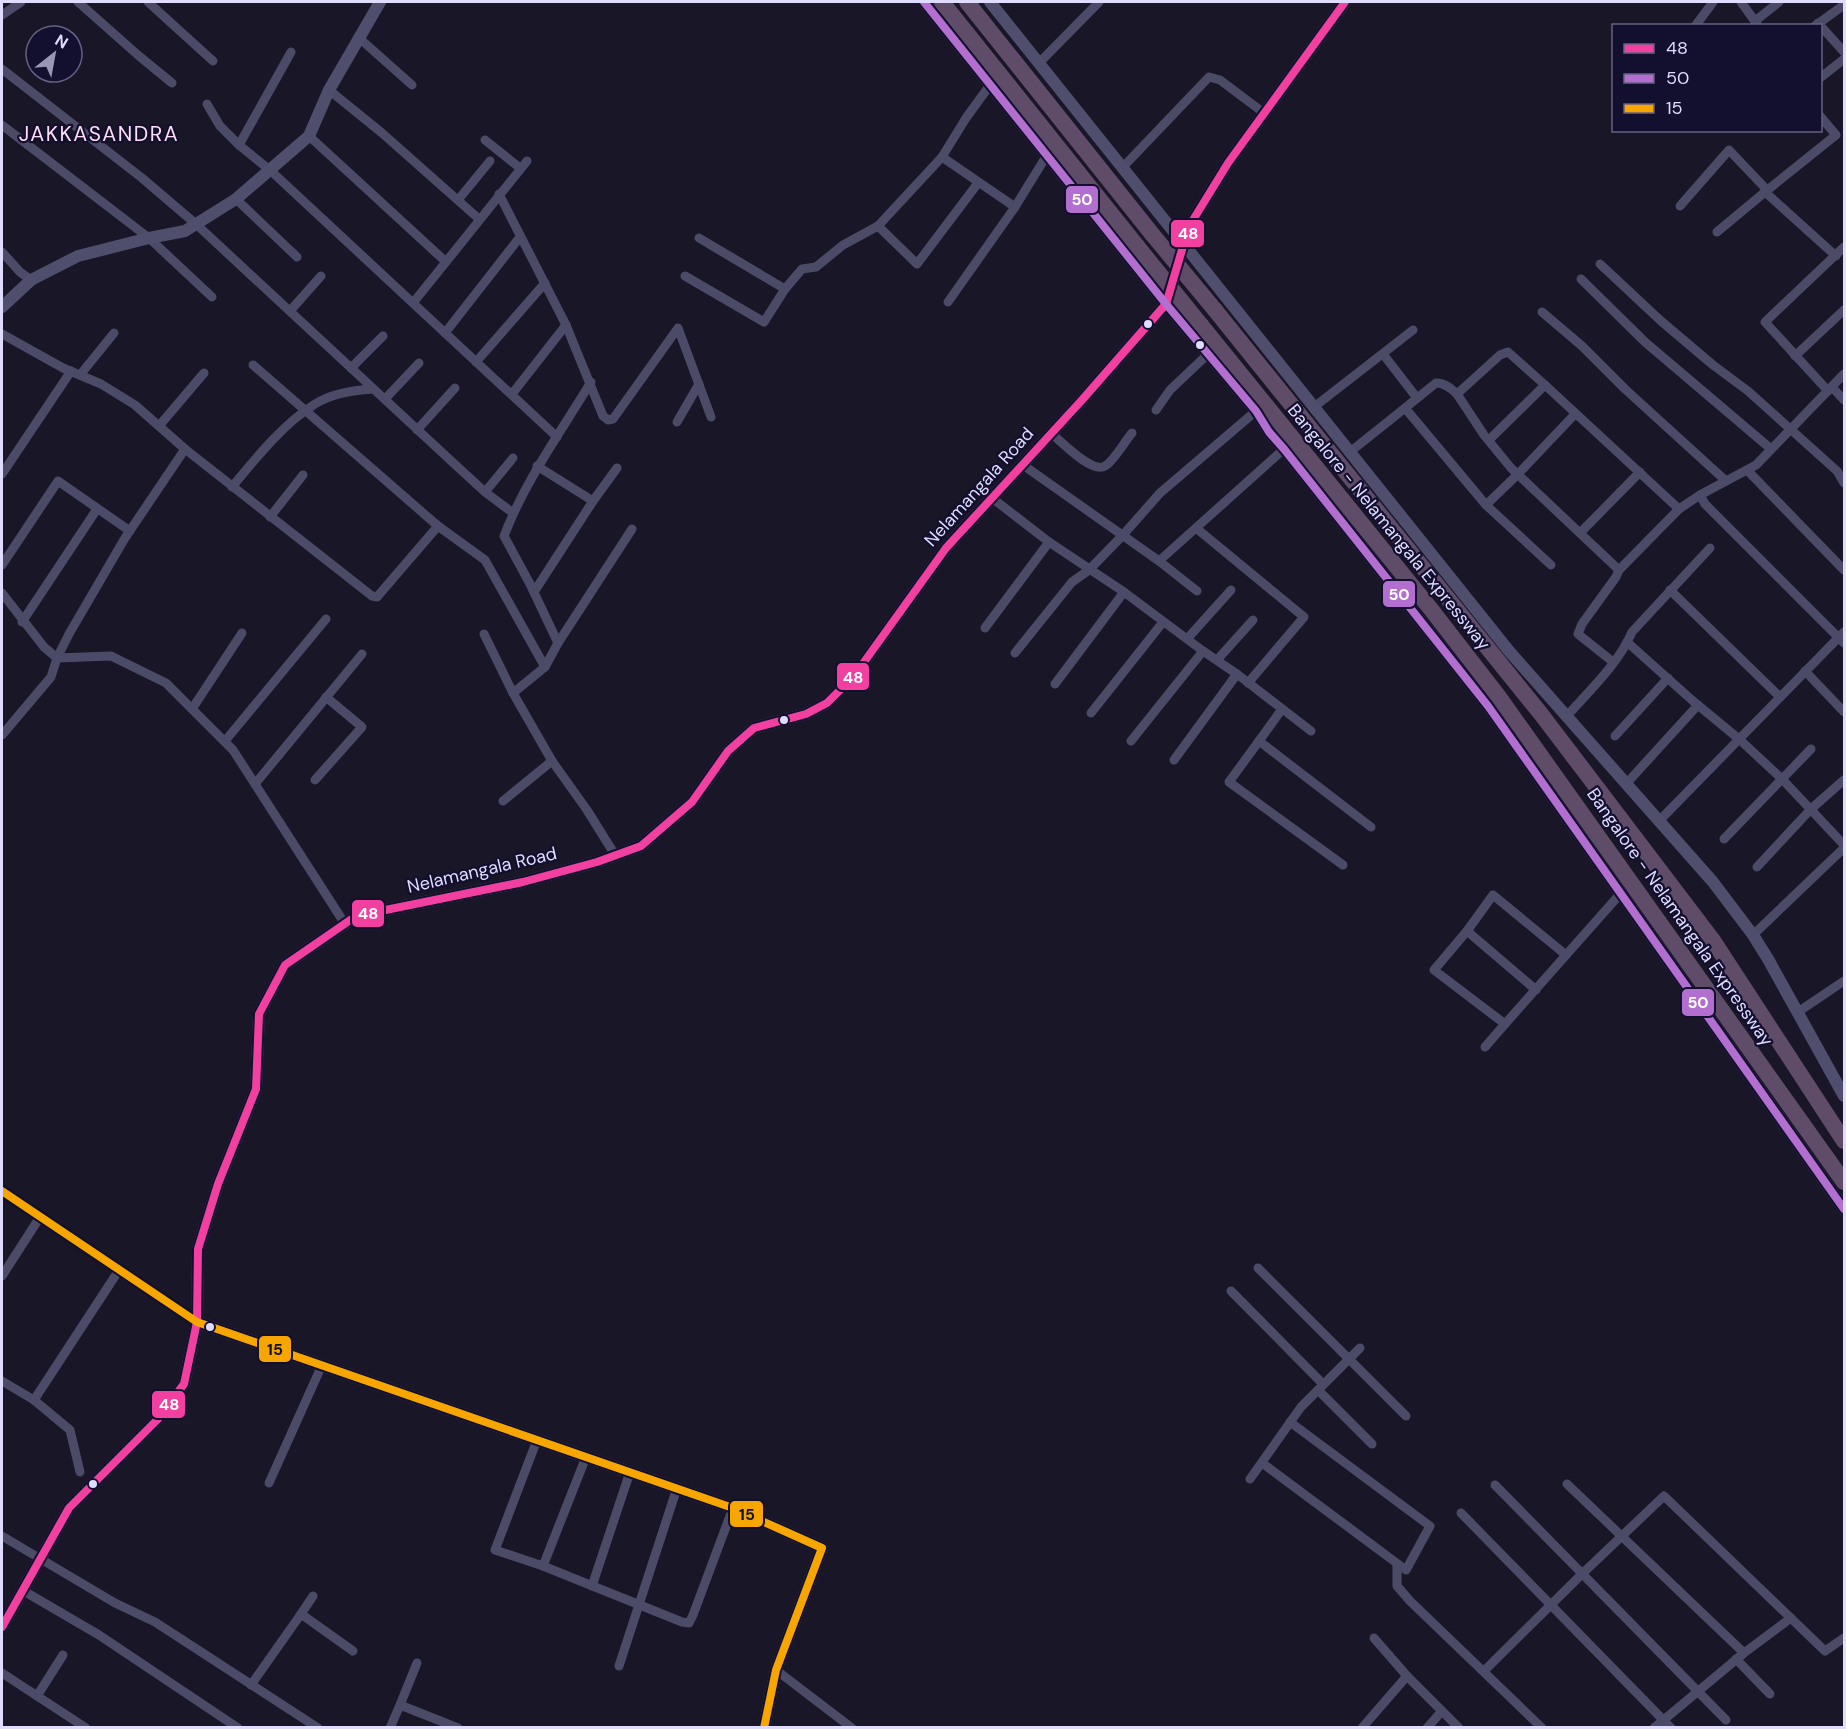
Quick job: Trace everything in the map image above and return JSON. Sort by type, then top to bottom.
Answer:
[{"type":"highway","name":"Bangalore - Nelamangala Expressway","points":[[942,2],[1430,608],[1499,697],[1845,1182]]},
{"type":"highway","name":"Bangalore - Nelamangala Expressway","points":[[967,2],[1152,234],[1337,459],[1562,742],[1712,939],[1845,1141]]},
{"type":"street","points":[[2,15],[21,2]]},
{"type":"street","points":[[78,2],[172,83]]},
{"type":"street","points":[[148,2],[213,61]]},
{"type":"street","points":[[2,307],[31,280],[78,256],[185,231],[236,200],[309,136],[329,90],[380,2]]},
{"type":"street","points":[[924,2],[1207,355],[1256,411],[1269,432],[1488,706],[1845,1209]]},
{"type":"street","points":[[990,2],[1509,651],[1713,882],[1753,935],[1840,1078],[1845,1096]]},
{"type":"street","points":[[1039,63],[1099,2]]},
{"type":"street","points":[[1166,304],[1193,220],[1228,163],[1345,2]]},
{"type":"street","points":[[1697,24],[1713,2]]},
{"type":"street","points":[[1741,2],[1757,23],[1779,2]]},
{"type":"street","points":[[1816,24],[1845,5]]},
{"type":"street","points":[[1822,30],[1845,52]]},
{"type":"street","points":[[358,37],[412,85]]},
{"type":"street","points":[[239,145],[291,52]]},
{"type":"street","points":[[1822,77],[1845,59]]},
{"type":"street","points":[[2,69],[142,178],[197,225],[485,492],[513,513]]},
{"type":"street","points":[[1123,167],[1209,77],[1220,80],[1264,113]]},
{"type":"street","points":[[685,276],[764,322],[785,289],[802,269],[816,267],[843,245],[878,226],[942,157],[990,85]]},
{"type":"street","points":[[329,90],[382,133],[479,219]]},
{"type":"street","points":[[207,104],[220,126],[239,145],[271,171],[557,437]]},
{"type":"street","points":[[1822,117],[1836,135]]},
{"type":"street","points":[[2,125],[149,238],[212,297]]},
{"type":"street","points":[[1717,232],[1845,128]]},
{"type":"street","points":[[309,136],[445,261]]},
{"type":"street","points":[[413,303],[524,165],[485,140]]},
{"type":"street","points":[[1680,206],[1729,150],[1766,191],[1836,256]]},
{"type":"street","points":[[948,302],[1015,207],[1047,155]]},
{"type":"street","points":[[942,157],[1015,207]]},
{"type":"street","points":[[458,200],[490,161]]},
{"type":"street","points":[[878,226],[917,264],[978,183]]},
{"type":"street","points":[[499,194],[566,325],[603,416],[608,420],[613,419],[678,328],[711,417]]},
{"type":"street","points":[[236,200],[297,257]]},
{"type":"street","points":[[444,333],[520,237]]},
{"type":"street","points":[[699,238],[785,289]]},
{"type":"street","points":[[1845,247],[1765,322],[1796,356],[1830,389],[1845,400]]},
{"type":"street","points":[[2,252],[20,272],[31,280]]},
{"type":"street","points":[[1600,264],[1661,321],[1748,392],[1837,471],[1845,483]]},
{"type":"street","points":[[290,311],[321,276]]},
{"type":"street","points":[[1581,279],[1645,342],[1771,449]]},
{"type":"street","points":[[476,362],[545,283]]},
{"type":"street","name":"Nelamangala Road","points":[[2,1627],[69,1508],[157,1420],[184,1384],[197,1322],[198,1249],[218,1184],[256,1089],[259,1014],[285,964],[356,916],[523,882],[597,862],[641,846],[692,802],[728,751],[754,729],[806,714],[827,704],[854,676],[946,549],[1166,304]]},
{"type":"street","points":[[1796,356],[1845,310]]},
{"type":"street","points":[[1542,312],[1582,346],[1625,389],[1726,481]]},
{"type":"street","points":[[512,394],[566,325]]},
{"type":"street","points":[[1314,406],[1413,330]]},
{"type":"street","points":[[2,474],[75,373],[114,333]]},
{"type":"street","points":[[2,334],[75,373],[101,384],[135,405],[232,487],[372,596],[377,597],[438,526]]},
{"type":"street","points":[[351,368],[383,336]]},
{"type":"street","points":[[1457,394],[1500,355],[1508,352],[1679,509]]},
{"type":"street","points":[[1383,354],[1417,398]]},
{"type":"street","points":[[1156,410],[1170,390],[1207,355]]},
{"type":"street","points":[[384,399],[419,363]]},
{"type":"street","points":[[253,365],[438,526],[485,560],[545,667]]},
{"type":"street","points":[[159,426],[204,373]]},
{"type":"street","points":[[1612,662],[1578,634],[1582,624],[1619,570],[1679,509],[1756,465],[1845,374]]},
{"type":"street","points":[[558,643],[504,536],[537,466],[591,382]]},
{"type":"street","points":[[1350,452],[1436,383],[1441,383],[1457,394],[1489,440],[1518,474],[1619,570]]},
{"type":"street","points":[[677,422],[699,384]]},
{"type":"street","points":[[1489,440],[1545,385]]},
{"type":"street","points":[[417,430],[455,388]]},
{"type":"street","points":[[232,487],[268,444],[316,403],[356,390],[373,389]]},
{"type":"street","points":[[1405,408],[1486,505],[1551,565]]},
{"type":"street","points":[[1015,653],[1072,582],[1089,570],[1160,494],[1256,411]]},
{"type":"street","points":[[1486,505],[1575,414]]},
{"type":"street","points":[[1051,433],[1091,466],[1099,468],[1107,465],[1132,433]]},
{"type":"street","points":[[2,735],[51,677],[57,658],[74,624],[130,531],[185,449]]},
{"type":"street","points":[[1159,561],[1284,449]]},
{"type":"street","points":[[485,492],[513,458]]},
{"type":"street","points":[[1023,465],[1159,561],[1197,591]]},
{"type":"street","points":[[537,466],[593,501]]},
{"type":"street","points":[[534,592],[617,468]]},
{"type":"street","points":[[1747,470],[1845,570]]},
{"type":"street","points":[[1580,533],[1640,472]]},
{"type":"street","points":[[270,517],[303,475]]},
{"type":"street","points":[[2,564],[58,481],[130,531]]},
{"type":"street","points":[[1659,821],[1805,671],[1843,637],[1705,504],[1700,495]]},
{"type":"street","points":[[992,498],[1049,542],[1124,592],[1237,674],[1311,731]]},
{"type":"street","points":[[22,622],[97,509]]},
{"type":"street","points":[[1196,528],[1304,617],[1248,683]]},
{"type":"street","points":[[513,693],[545,667],[558,643],[632,529]]},
{"type":"street","points":[[985,628],[1049,542]]},
{"type":"street","points":[[1567,716],[1612,662],[1632,632],[1710,548]]},
{"type":"street","points":[[1186,639],[1231,590]]},
{"type":"street","points":[[1670,590],[1780,697]]},
{"type":"street","points":[[1055,684],[1124,592]]},
{"type":"street","points":[[2,593],[22,622],[57,658],[111,656],[166,682],[233,750],[345,924]]},
{"type":"street","points":[[225,741],[326,619]]},
{"type":"street","points":[[1217,660],[1253,620]]},
{"type":"street","points":[[1091,713],[1163,622]]},
{"type":"street","points":[[192,709],[242,633]]},
{"type":"street","points":[[484,634],[513,693],[552,761],[615,855]]},
{"type":"street","points":[[1627,642],[1782,779],[1845,846],[1753,935]]},
{"type":"street","points":[[1131,741],[1203,651]]},
{"type":"street","points":[[255,784],[362,654]]},
{"type":"street","points":[[1805,671],[1845,712]]},
{"type":"street","points":[[1174,760],[1237,674]]},
{"type":"street","points":[[1615,736],[1668,678]]},
{"type":"street","points":[[315,780],[362,727],[326,697]]},
{"type":"street","points":[[1626,784],[1698,705]]},
{"type":"street","points":[[1282,709],[1229,782],[1343,865]]},
{"type":"street","points":[[1258,741],[1371,827]]},
{"type":"street","points":[[1724,839],[1811,749]]},
{"type":"street","points":[[503,801],[552,761]]},
{"type":"street","points":[[1757,867],[1811,809],[1845,780]]},
{"type":"street","points":[[1485,1047],[1621,893]]},
{"type":"street","points":[[1505,1024],[1434,970],[1467,931],[1493,895],[1566,955]]},
{"type":"street","points":[[1467,931],[1536,990]]},
{"type":"street","points":[[1798,1012],[1845,981]]},
{"type":"street","points":[[2,1191],[197,1322],[733,1508],[822,1548],[776,1671],[764,1728]]},
{"type":"street","points":[[2,1276],[40,1217]]},
{"type":"street","points":[[1258,1268],[1406,1416]]},
{"type":"street","points":[[34,1400],[119,1270]]},
{"type":"street","points":[[1231,1291],[1372,1444]]},
{"type":"street","points":[[1250,1479],[1301,1407],[1360,1348]]},
{"type":"street","points":[[268,1483],[322,1365]]},
{"type":"street","points":[[2,1381],[34,1400],[70,1430],[80,1472]]},
{"type":"street","points":[[1262,1463],[1406,1570],[1430,1526],[1290,1422]]},
{"type":"street","points":[[537,1440],[495,1550],[543,1566],[682,1622],[689,1623],[733,1508]]},
{"type":"street","points":[[543,1566],[586,1457]]},
{"type":"street","points":[[592,1586],[630,1472]]},
{"type":"street","points":[[1567,1484],[1622,1535],[1740,1656],[1770,1694]]},
{"type":"street","points":[[1496,1485],[1726,1720]]},
{"type":"street","points":[[619,1666],[677,1488]]},
{"type":"street","points":[[1484,1671],[1664,1496],[1825,1651],[1845,1638]]},
{"type":"street","points":[[1461,1513],[1671,1728]]},
{"type":"street","points":[[2,1536],[115,1603],[155,1622],[318,1728]]},
{"type":"street","points":[[1397,1564],[1397,1586],[1410,1601],[1542,1728]]},
{"type":"street","points":[[22,1590],[99,1635],[238,1728]]},
{"type":"street","points":[[251,1685],[313,1596]]},
{"type":"street","points":[[301,1614],[353,1651]]},
{"type":"street","points":[[1653,1728],[1697,1690],[1791,1618]]},
{"type":"street","points":[[1374,1638],[1407,1676],[1459,1728]]},
{"type":"street","points":[[37,1696],[63,1654]]},
{"type":"street","points":[[390,1728],[417,1663]]},
{"type":"street","points":[[776,1671],[852,1728]]},
{"type":"street","points":[[2,1673],[81,1726]]},
{"type":"street","points":[[1362,1728],[1407,1676]]},
{"type":"street","points":[[400,1706],[441,1724],[458,1728]]},
{"type":"street","points":[[1427,1728],[1442,1711]]},
{"type":"transit line","name":"50","points":[[924,2],[1166,304],[1256,411],[1269,432],[1488,706],[1844,1209]]},
{"type":"transit line","name":"48","points":[[2,1627],[69,1508],[157,1420],[184,1384],[197,1322],[198,1249],[218,1184],[256,1089],[259,1014],[285,965],[356,916],[523,882],[597,862],[641,846],[692,802],[728,751],[754,728],[806,714],[827,703],[854,676],[946,548],[1082,400],[1166,304],[1193,220],[1228,163],[1345,2]]},
{"type":"transit line","name":"15","points":[[2,1191],[197,1322],[733,1508],[822,1548],[776,1670],[764,1728]]},
{"type":"district","name":"JAKKASANDRA","points":[[99,134]]}]
